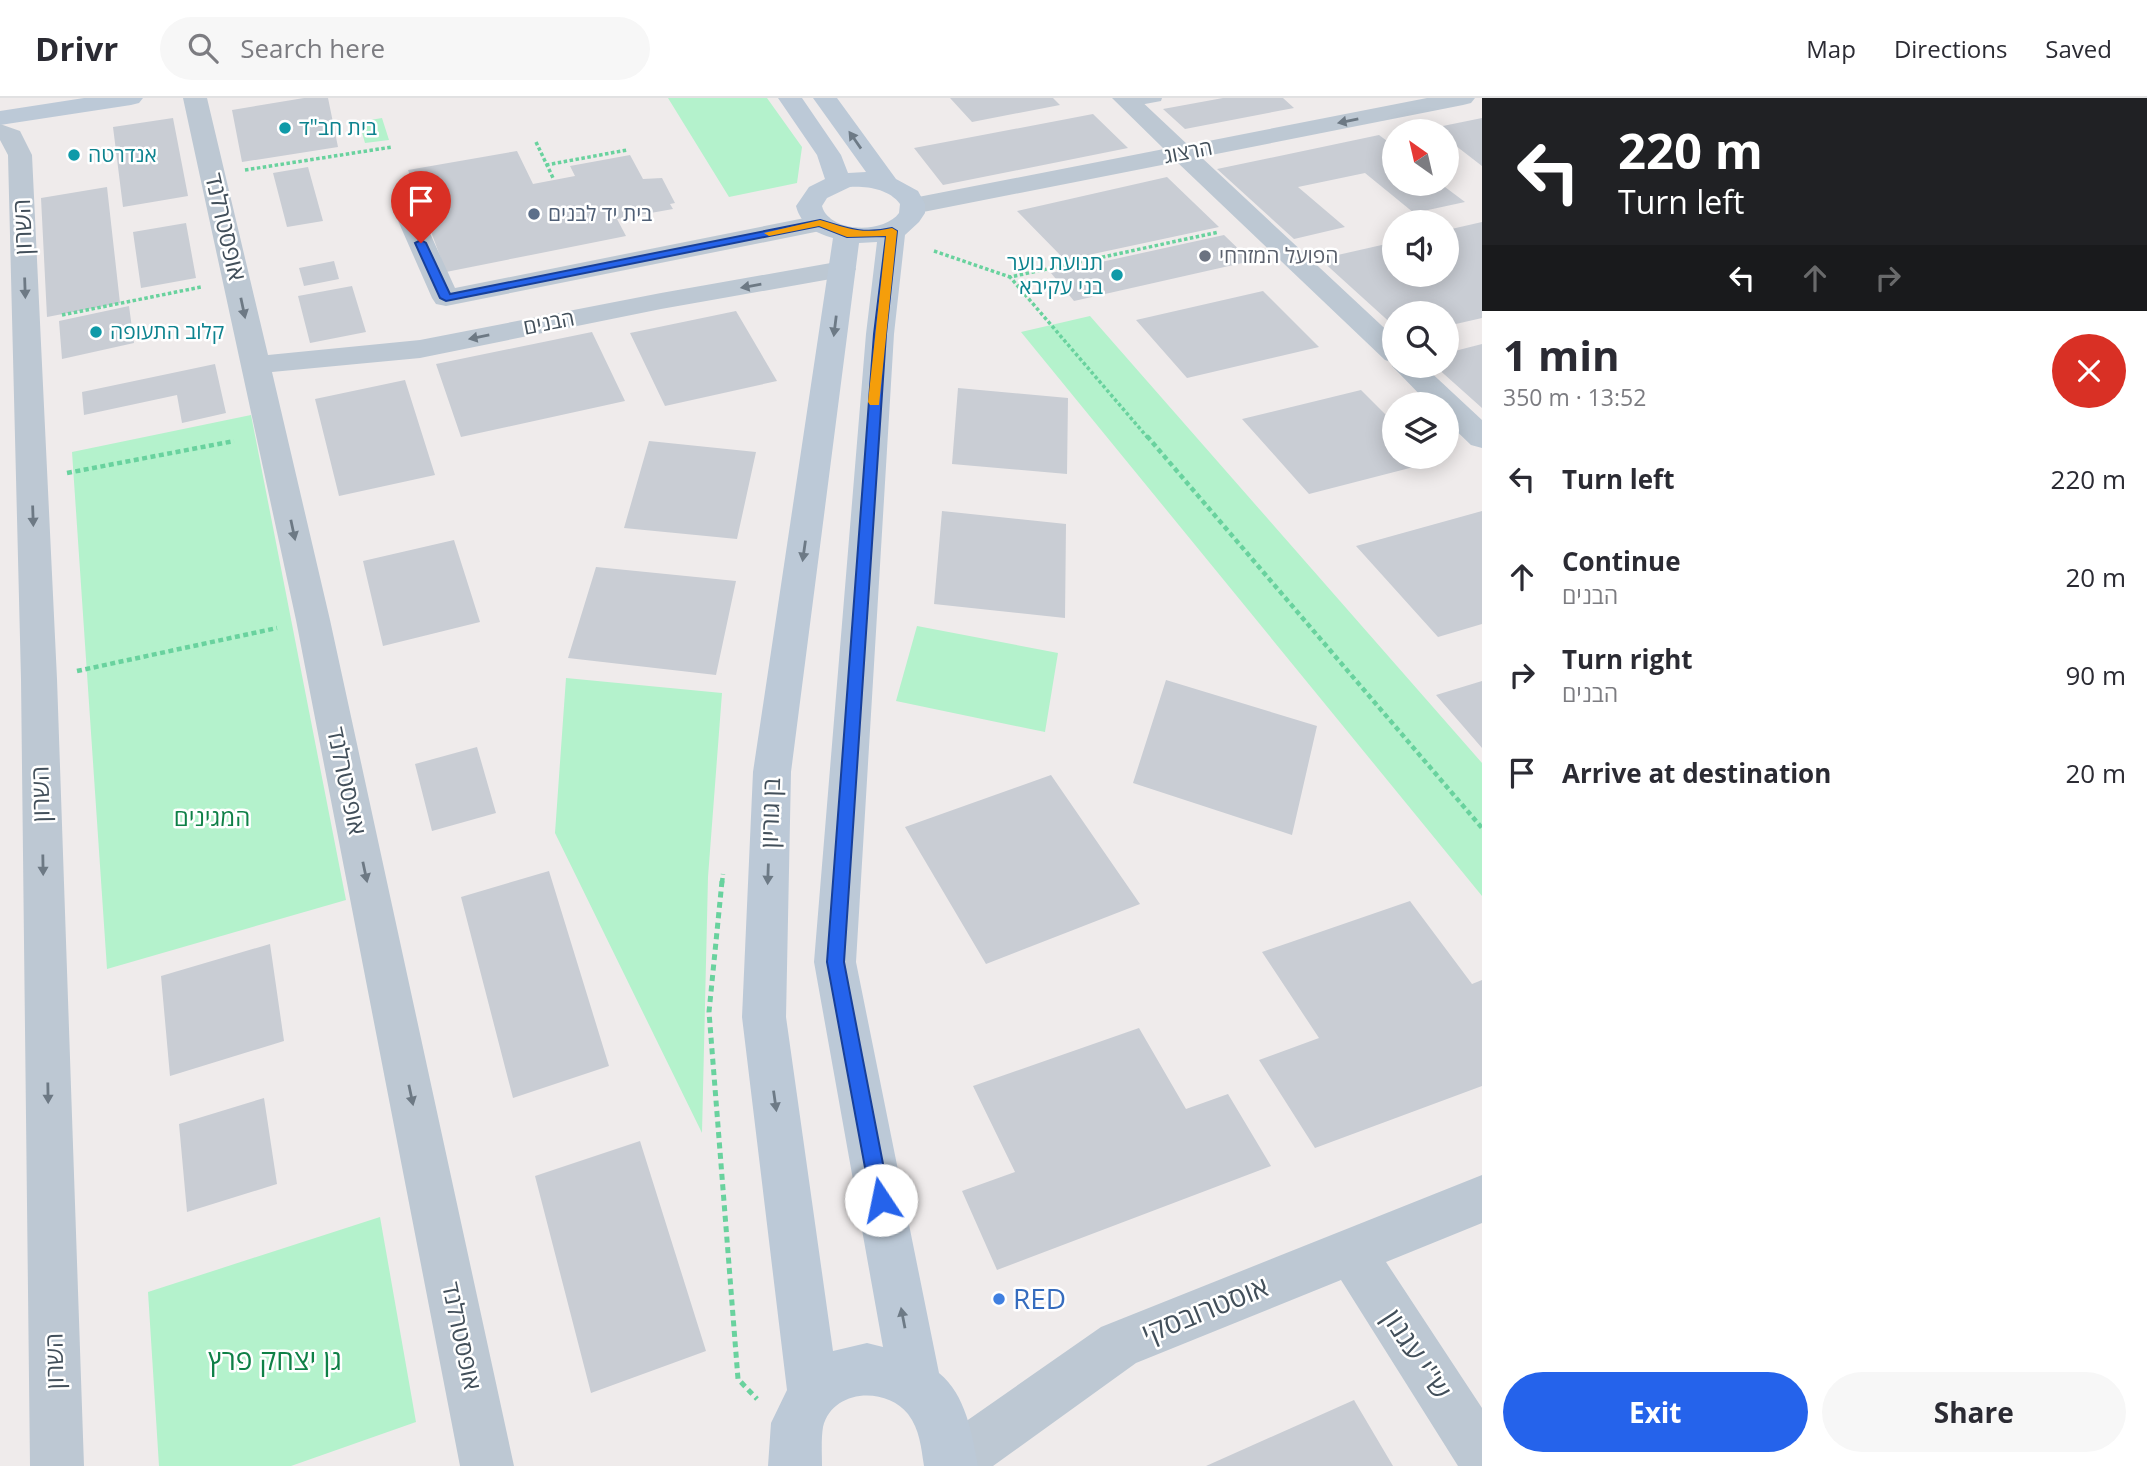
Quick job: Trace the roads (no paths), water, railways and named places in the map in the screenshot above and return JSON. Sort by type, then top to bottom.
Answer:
[{"type":"main road","points":[[0,118],[90,100],[131,98]]},
{"type":"main road","points":[[790,98],[829,155],[838,181]]},
{"type":"main road","points":[[825,98],[886,183]]},
{"type":"main road","points":[[902,219],[878,234],[836,242],[811,213],[810,203],[814,194],[838,181],[862,179],[886,183],[909,197],[902,219],[880,334],[835,962],[916,1385]]},
{"type":"main road","name":"בן גוריון","points":[[813,1393],[764,1017],[772,772],[821,435],[836,242]]},
{"type":"main road","points":[[792,1465],[799,1416],[813,1393],[826,1381],[845,1371],[869,1367],[894,1372],[916,1385],[935,1407],[947,1433],[951,1465]]},
{"type":"street","name":"אופסטרלנד","points":[[195,98],[313,620],[487,1466]]},
{"type":"street","name":"הרצוג","points":[[902,219],[1182,153],[1464,98]]},
{"type":"street","points":[[1126,101],[1382,342]]},
{"type":"street","name":"השרון","points":[[0,131],[11,136],[20,155],[38,679],[57,1466]]},
{"type":"street","name":"הבנים","points":[[405,207],[446,298],[836,242]]},
{"type":"street","name":"הבנים","points":[[255,365],[420,349],[661,301],[836,242]]},
{"type":"street","points":[[1420,378],[1434,392]]},
{"type":"street","points":[[1459,416],[1482,438]]},
{"type":"street","name":"אוסטרובסקי","points":[[951,1465],[1119,1345],[1482,1199]]},
{"type":"street","name":"ש''י עגנון","points":[[1352,1252],[1482,1455]]},
{"type":"lane","points":[[1126,101],[1156,98]]},
{"type":"place","name":"בית חב\"ד","points":[[285,128]]},
{"type":"place","name":"אנדרטה","points":[[74,155]]},
{"type":"place","name":"בית יד לבנים","points":[[534,214]]},
{"type":"place","name":"הפועל המזרחי","points":[[1205,256]]},
{"type":"place","name":"תנועת נוער בני עקיבא","points":[[1117,275]]},
{"type":"place","name":"קלוב התעופה","points":[[96,332]]},
{"type":"place","name":"RED","points":[[999,1299]]},
{"type":"park label","name":"המגינים","points":[[212,818]]},
{"type":"park label","name":"גן יצחק פרץ","points":[[275,1360]]}]
